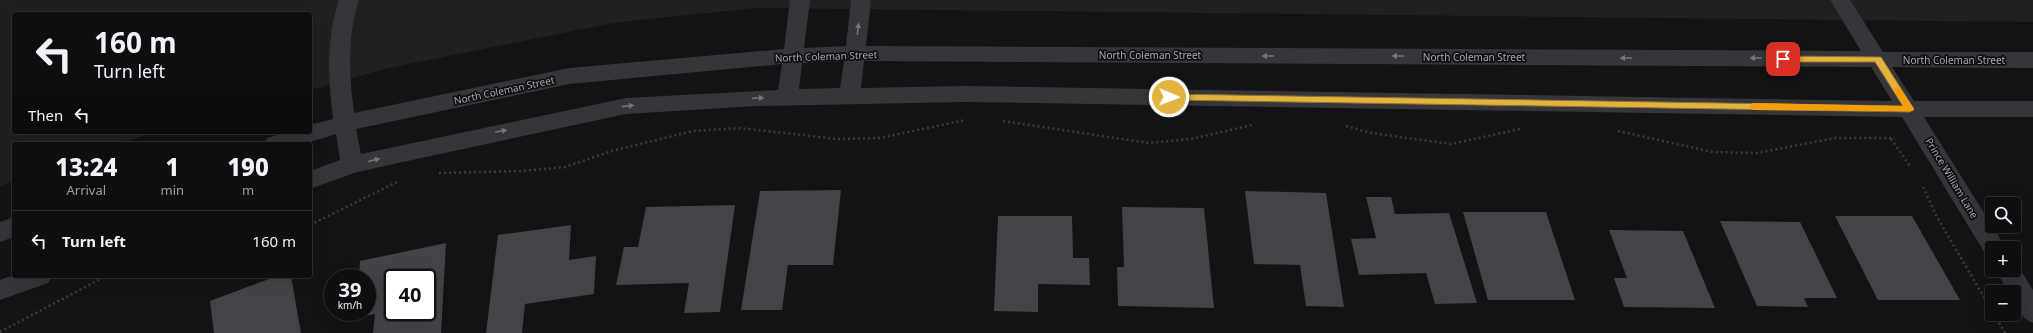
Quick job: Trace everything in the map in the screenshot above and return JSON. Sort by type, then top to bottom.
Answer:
[{"type":"street","points":[[349,0],[342,23],[339,41],[343,124],[352,165]]},
{"type":"street","points":[[788,97],[800,0]]},
{"type":"street","points":[[850,95],[861,0]]},
{"type":"street","name":"Prince William Lane","points":[[1840,0],[1910,109],[1990,241]]},
{"type":"street","name":"North Coleman Street","points":[[312,133],[343,124],[569,76],[792,56],[855,53],[2033,60]]},
{"type":"street","points":[[312,179],[352,165],[491,133],[626,106],[788,97],[964,94],[1910,109],[2033,109]]},
{"type":"street","name":"North Coleman Street","points":[[282,142],[309,134]]},
{"type":"street","points":[[0,232],[12,228]]},
{"type":"street","points":[[2012,277],[2033,312]]},
{"type":"street","points":[[0,290],[34,278]]},
{"type":"path","points":[[431,174],[565,168],[612,151],[692,131],[740,128],[838,140],[872,138],[950,122],[972,120]]},
{"type":"path","points":[[1002,121],[1149,143],[1190,139],[1257,124]]},
{"type":"path","points":[[1341,125],[1371,133],[1451,144],[1527,128]]},
{"type":"path","points":[[1614,130],[1713,152],[1757,153],[1835,138],[1891,139],[1926,136]]},
{"type":"path","points":[[1891,139],[1913,170]]},
{"type":"path","points":[[312,224],[401,180]]},
{"type":"path","points":[[1920,181],[1937,217],[1985,299]]},
{"type":"path","points":[[0,332],[102,278]]},
{"type":"path","points":[[1998,321],[2005,333]]},
{"type":"shaded area","points":[[0,0],[2033,0],[2033,22],[755,8],[612,23],[384,69],[312,89],[312,12],[12,12],[12,134],[151,134],[122,142],[12,142],[12,182],[0,186]]},
{"type":"building","points":[[841,190],[833,265],[788,265],[782,310],[741,310],[760,191]]},
{"type":"building","points":[[1245,191],[1326,193],[1344,307],[1306,306],[1300,265],[1254,264]]},
{"type":"building","points":[[1366,197],[1391,197],[1395,214],[1449,213],[1477,303],[1435,304],[1426,273],[1359,275],[1351,239],[1376,238]]},
{"type":"building","points":[[735,205],[720,312],[684,313],[689,283],[616,285],[624,247],[638,247],[646,207]]},
{"type":"building","points":[[1122,207],[1204,208],[1214,308],[1118,306],[1117,267],[1124,267]]},
{"type":"building","points":[[1463,212],[1546,212],[1575,300],[1488,300]]},
{"type":"building","points":[[998,216],[1072,216],[1073,258],[1089,258],[1090,285],[1038,284],[1038,312],[994,311]]},
{"type":"building","points":[[1835,216],[1912,216],[1960,300],[1878,300]]},
{"type":"building","points":[[1720,221],[1800,222],[1837,298],[1804,298],[1808,307],[1757,306]]},
{"type":"building","points":[[571,225],[569,260],[596,256],[594,294],[525,304],[522,333],[486,333],[498,235]]},
{"type":"building","points":[[1609,230],[1683,231],[1715,308],[1624,307],[1614,278],[1627,278]]},
{"type":"building","points":[[446,243],[441,333],[373,333],[374,321],[376,321],[376,269],[360,269],[360,261]]},
{"type":"building","points":[[272,278],[291,278],[301,333],[214,333],[210,301]]},
{"type":"slow traffic","points":[[1753,106],[1910,109],[1897,90]]},
{"type":"route","points":[[1169,97],[1910,109],[1878,59],[1783,59]]}]
